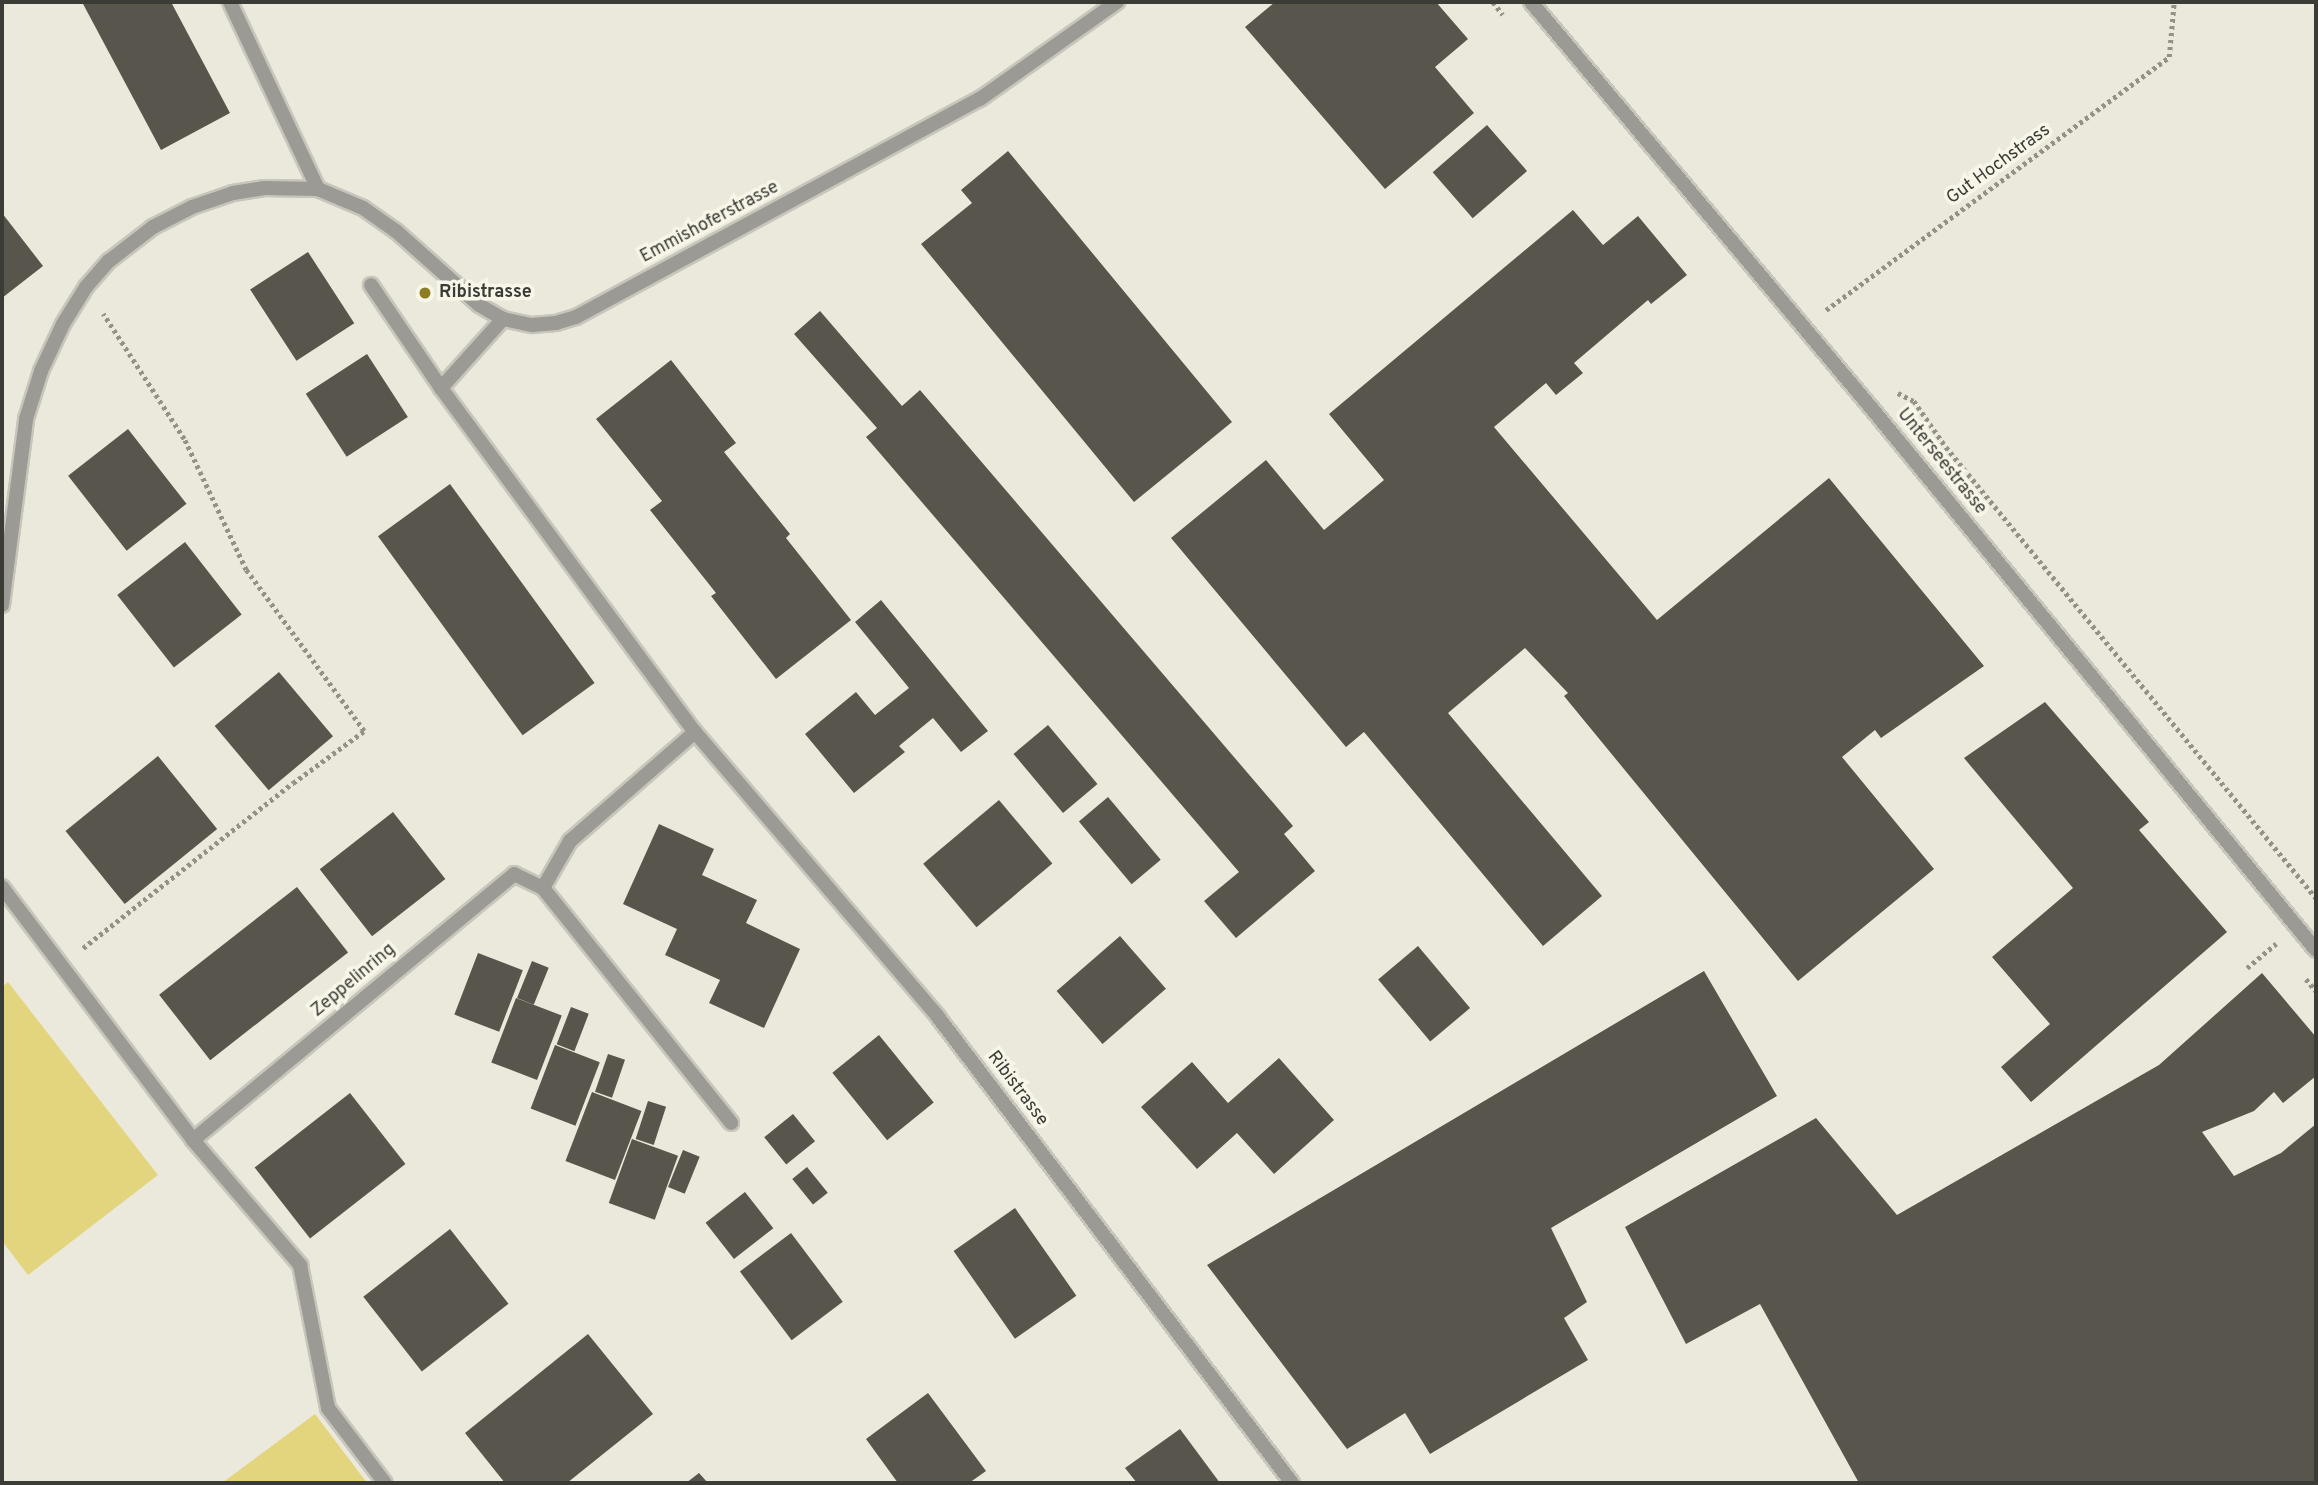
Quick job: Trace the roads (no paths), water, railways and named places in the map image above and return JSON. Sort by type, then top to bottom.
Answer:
[{"type":"street","points":[[230,2],[318,189]]},
{"type":"street","name":"Emmishoferstrasse","points":[[2,605],[26,419],[41,371],[63,324],[86,287],[108,261],[153,227],[192,207],[233,193],[318,189],[363,208],[396,231],[479,305],[503,319],[533,325],[576,317],[980,99],[1117,2]]},
{"type":"street","name":"Unterseestrasse","points":[[1531,2],[1882,421],[2316,950]]},
{"type":"street","name":"Ribistrasse","points":[[371,285],[441,388],[695,732],[938,1017],[1292,1483]]},
{"type":"street","points":[[441,388],[503,319]]},
{"type":"street","points":[[695,732],[570,841],[543,888],[731,1123]]},
{"type":"street","name":"Zeppelinring","points":[[193,1140],[514,874],[543,888]]},
{"type":"street","points":[[2,887],[63,964],[193,1140],[300,1265],[328,1408],[385,1483]]},
{"type":"place","name":"Ribistrasse","points":[[425,293]]}]
